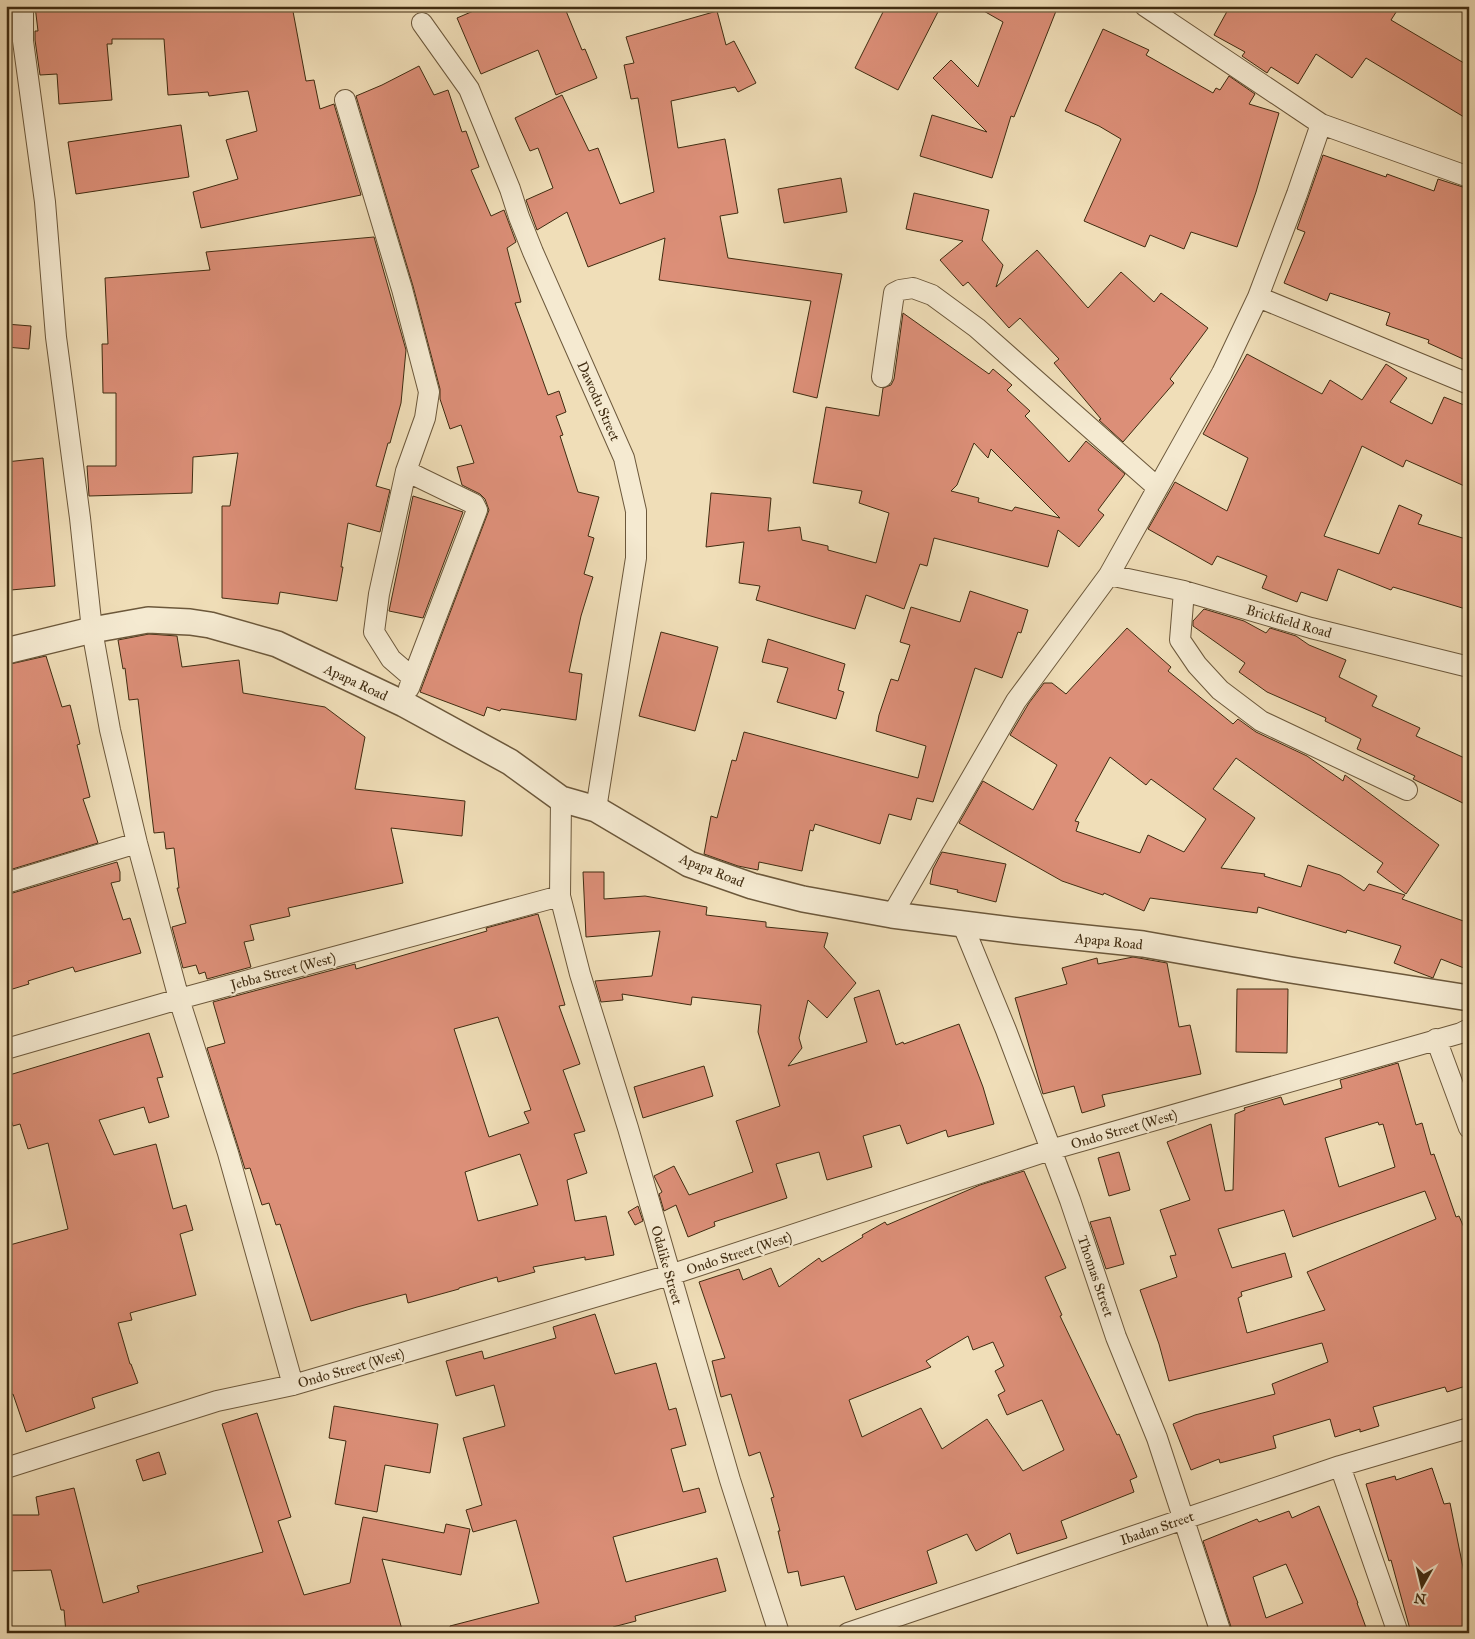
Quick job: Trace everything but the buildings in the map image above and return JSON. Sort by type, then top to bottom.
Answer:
[{"type":"street","points":[[23,6],[23,41],[45,202],[56,337],[80,518],[92,630],[110,730],[137,843],[179,999],[228,1153],[293,1385]]},
{"type":"street","points":[[1145,6],[1320,124],[1469,177]]},
{"type":"street","name":"Dawodu Street","points":[[422,24],[469,89],[510,189],[533,252],[624,458],[636,511],[636,558],[596,808]]},
{"type":"street","points":[[345,100],[402,290],[429,392],[425,418],[406,471],[379,594],[374,632],[391,659],[413,678]]},
{"type":"street","points":[[892,915],[1016,702],[1109,575],[1222,373],[1258,297],[1297,194],[1320,124]]},
{"type":"street","points":[[882,377],[894,293],[913,288],[932,295],[977,328],[1158,488]]},
{"type":"street","points":[[1258,297],[1469,384]]},
{"type":"street","points":[[404,704],[477,510],[474,504],[406,471]]},
{"type":"street","name":"Brickfield Road","points":[[1109,575],[1184,591],[1311,628],[1469,667]]},
{"type":"street","points":[[1184,591],[1180,640],[1197,665],[1220,690],[1261,721],[1407,790]]},
{"type":"street","name":"Apapa Road","points":[[6,651],[92,630],[148,620],[210,625],[277,644],[404,704],[510,762],[561,799],[596,808],[689,864],[723,877],[803,899],[892,915],[1144,944],[1469,998]]},
{"type":"street","name":"Odalike Street","points":[[561,799],[560,896],[580,974],[628,1128],[730,1480],[779,1633]]},
{"type":"street","points":[[6,883],[137,843]]},
{"type":"street","name":"Jebba Street (West)","points":[[6,1049],[179,999],[560,896]]},
{"type":"street","name":"Thomas Street","points":[[962,923],[1006,1030],[1076,1216],[1116,1337],[1156,1438],[1184,1519],[1220,1633]]},
{"type":"street","name":"Ondo Street (West)","points":[[6,1468],[216,1401],[293,1385],[670,1275],[1050,1150],[1436,1039],[1466,1033]]},
{"type":"street","points":[[1436,1039],[1469,1128]]},
{"type":"street","name":"Ibadan Street","points":[[848,1633],[1340,1466],[1469,1428]]},
{"type":"street","points":[[1340,1466],[1398,1633]]}]
